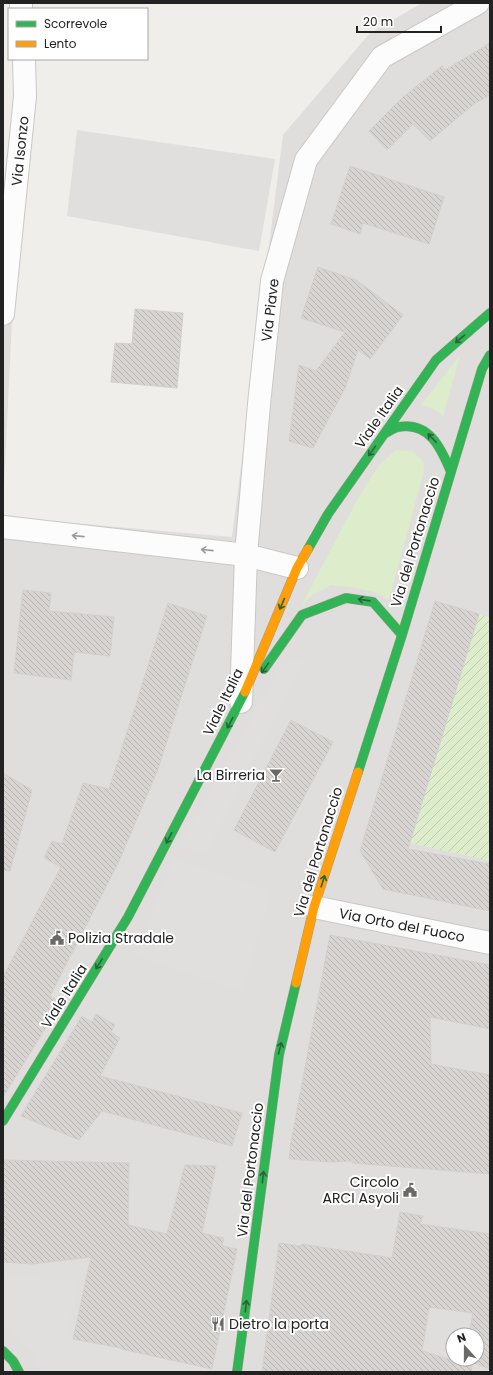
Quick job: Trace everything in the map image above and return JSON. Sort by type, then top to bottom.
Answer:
[{"type":"main road","name":"Viale Italia","points":[[3,1121],[128,917],[241,702],[296,568],[328,514],[436,360],[490,314]]},
{"type":"main road","name":"Via del Portonaccio","points":[[238,1372],[279,1055],[314,907],[402,635],[482,369],[490,355]]},
{"type":"main road","points":[[384,434],[398,427],[420,428],[433,437],[444,454],[451,472]]},
{"type":"main road","points":[[241,702],[302,615],[346,598],[374,602],[402,635]]},
{"type":"main road","points":[[3,1351],[13,1361],[19,1372]]},
{"type":"street","name":"Via Piave","points":[[241,702],[246,555],[259,404],[272,281],[306,160],[382,57],[478,3]]},
{"type":"street","name":"Via Isonzo","points":[[3,314],[26,96],[24,60]]},
{"type":"street","points":[[3,527],[246,555],[296,568]]},
{"type":"street","name":"Via Orto del Fuoco","points":[[314,907],[490,942]]},
{"type":"shaded area","points":[[422,3],[490,3],[490,1372],[3,1372],[3,517],[232,537],[283,135],[370,33]]},
{"type":"shaded area","points":[[77,130],[275,159],[259,251],[67,216]]},
{"type":"shaded area","points":[[3,316],[12,319],[3,508]]},
{"type":"shaded area","points":[[304,660],[205,853],[180,845],[283,664]]},
{"type":"shaded area","points":[[174,859],[271,891],[242,991],[135,955]]},
{"type":"shaded area","points":[[3,1276],[79,1281],[66,1337],[212,1369],[211,1372],[55,1372],[41,1370],[33,1352],[8,1325],[3,1324]]},
{"type":"green space","points":[[460,355],[443,417],[433,409],[421,405]]},
{"type":"green space","points":[[396,450],[412,451],[423,461],[424,471],[389,600],[374,592],[331,585],[312,595],[301,606],[358,498],[379,465]]},
{"type":"green space","points":[[479,614],[490,617],[490,861],[410,843]]},
{"type":"building","points":[[490,43],[490,95],[474,104],[430,141],[413,124],[387,150],[369,131],[403,97],[442,66],[445,70]]},
{"type":"building","points":[[350,166],[444,197],[429,244],[363,223],[360,234],[331,224]]},
{"type":"building","points":[[318,267],[356,280],[403,315],[370,359],[358,350],[345,388],[313,448],[289,441],[299,365],[316,371],[345,332],[301,318]]},
{"type":"building","points":[[135,309],[183,313],[177,388],[111,382],[115,343],[132,344]]},
{"type":"building","points":[[23,590],[51,593],[49,611],[114,617],[110,656],[74,652],[71,680],[14,673]]},
{"type":"building","points":[[435,601],[479,614],[408,849],[490,864],[490,911],[383,889],[360,851]]},
{"type":"building","points":[[168,603],[207,616],[158,769],[120,859],[50,996],[61,1003],[3,1097],[3,977],[61,867],[44,858],[52,841],[62,844],[83,783],[109,789]]},
{"type":"building","points":[[291,720],[333,742],[275,852],[234,830]]},
{"type":"building","points":[[3,773],[32,790],[10,871],[3,870]]},
{"type":"building","points":[[330,935],[490,965],[490,1029],[430,1017],[431,1064],[490,1075],[490,1174],[352,1163],[352,1161],[331,1162],[289,1159]]},
{"type":"building","points":[[96,1014],[115,1025],[111,1032],[120,1038],[100,1076],[242,1113],[232,1146],[102,1111],[79,1140],[21,1116],[82,1016],[92,1022]]},
{"type":"building","points":[[3,1160],[129,1163],[128,1225],[167,1234],[185,1165],[216,1166],[202,1233],[224,1238],[222,1246],[237,1249],[212,1369],[121,1348],[73,1339],[91,1257],[32,1264],[3,1262]]},
{"type":"building","points":[[400,1212],[423,1216],[420,1224],[490,1234],[490,1369],[485,1367],[485,1327],[470,1327],[473,1313],[429,1307],[422,1351],[445,1358],[445,1367],[472,1367],[471,1372],[262,1372],[279,1243],[301,1246],[302,1244],[392,1258]]},
{"type":"traffic: fast","points":[[308,549],[328,514],[436,360],[490,313]]},
{"type":"traffic: fast","points":[[358,772],[402,635],[482,369],[490,355]]},
{"type":"traffic: fast","points":[[384,434],[398,427],[409,426],[426,432],[438,446],[451,472]]},
{"type":"traffic: fast","points":[[264,669],[302,615],[346,598],[373,602],[402,635]]},
{"type":"traffic: fast","points":[[3,1121],[128,917],[245,692]]},
{"type":"traffic: fast","points":[[237,1372],[279,1055],[296,983]]},
{"type":"traffic: fast","points":[[3,1351],[13,1361],[19,1372]]},
{"type":"traffic: slow","points":[[245,692],[297,568],[308,549]]},
{"type":"traffic: slow","points":[[296,983],[314,907],[358,772]]},
{"type":"place","name":"La Birreria","points":[[276,775]]},
{"type":"place","name":"Polizia Stradale","points":[[57,938]]},
{"type":"place","name":"Circolo ARCI Asyoli","points":[[410,1190]]},
{"type":"place","name":"Dietro la porta","points":[[218,1324]]}]
